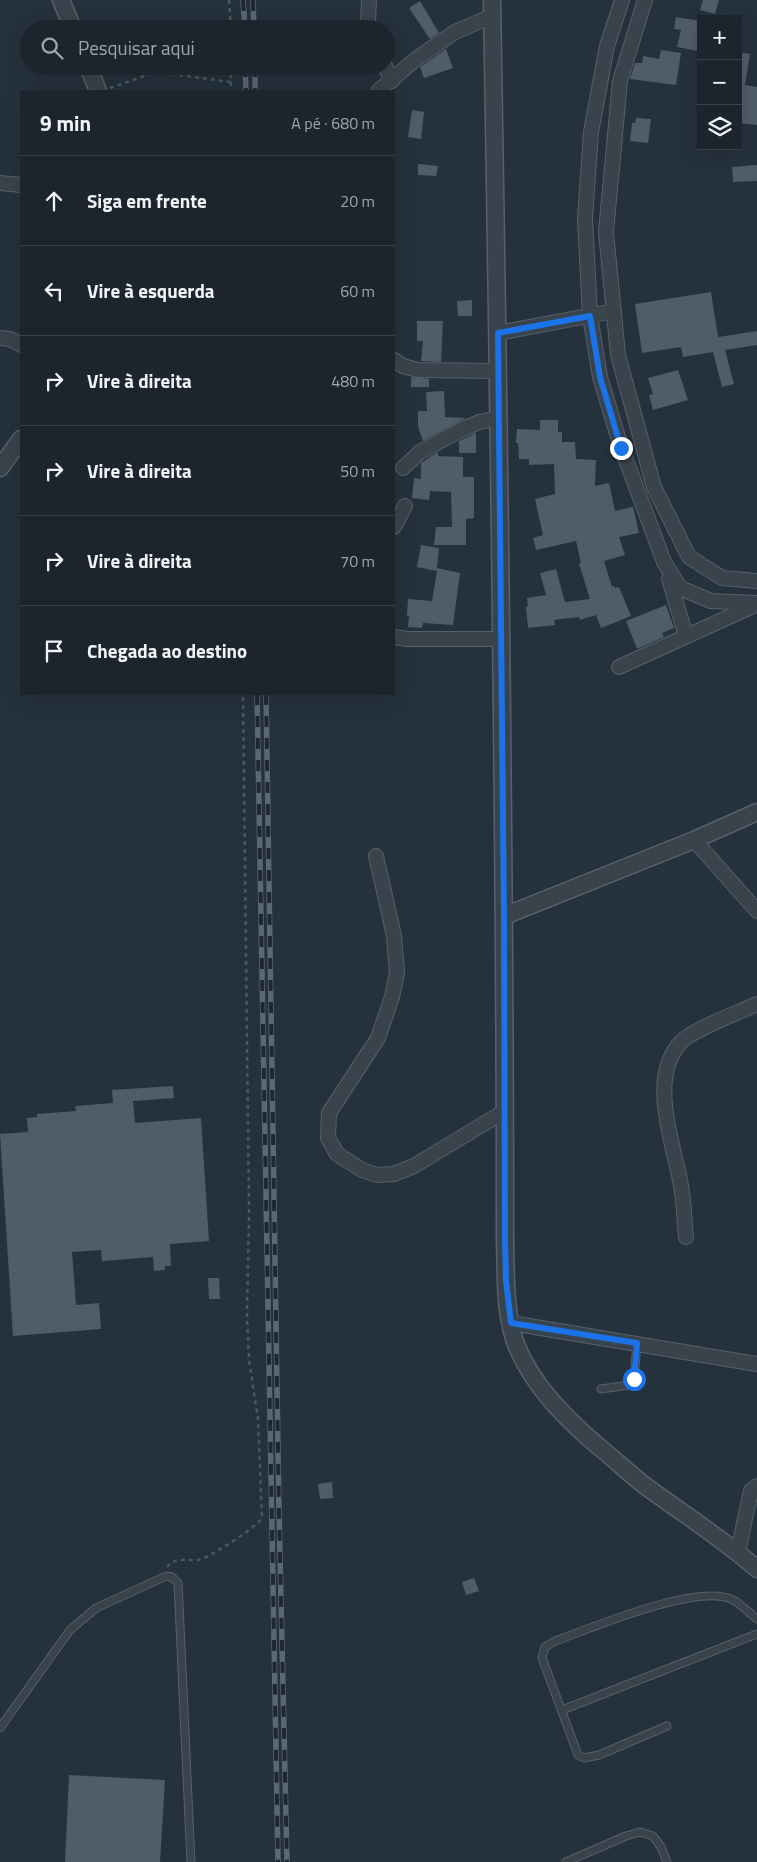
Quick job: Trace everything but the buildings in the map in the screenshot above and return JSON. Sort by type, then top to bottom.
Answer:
[{"type":"street","points":[[61,0],[69,20]]},
{"type":"street","points":[[368,0],[368,20]]},
{"type":"street","points":[[622,0],[607,46],[591,132],[585,219],[590,316],[600,377],[621,448],[664,562],[686,636]]},
{"type":"street","points":[[645,0],[620,81],[606,232],[618,355],[654,486],[689,557],[722,578],[757,581]]},
{"type":"street","points":[[379,90],[416,59],[492,8]]},
{"type":"street","points":[[492,8],[499,418],[506,1281],[511,1323],[517,1346],[544,1393],[574,1426],[644,1484],[738,1552],[757,1569]]},
{"type":"street","points":[[94,75],[104,90]]},
{"type":"street","points":[[389,75],[392,81]]},
{"type":"street","points":[[0,183],[20,185]]},
{"type":"street","points":[[498,333],[614,311]]},
{"type":"street","points":[[0,338],[10,339],[20,344]]},
{"type":"street","points":[[395,361],[402,366],[418,370],[498,371]]},
{"type":"street","points":[[402,468],[420,452],[457,432],[479,422],[499,418]]},
{"type":"street","points":[[0,468],[20,440]]},
{"type":"street","points":[[638,492],[654,486]]},
{"type":"street","points":[[395,525],[405,506]]},
{"type":"street","points":[[664,562],[680,588],[711,601],[757,604]]},
{"type":"street","points":[[619,667],[757,604]]},
{"type":"street","points":[[395,637],[407,639],[501,639]]},
{"type":"street","points":[[504,916],[694,840],[757,812]]},
{"type":"street","points":[[694,840],[757,911]]},
{"type":"street","points":[[376,856],[394,936],[397,973],[392,997],[378,1038],[329,1114],[328,1138],[337,1154],[362,1170],[377,1175],[394,1174],[414,1166],[505,1111]]},
{"type":"street","points":[[686,1237],[680,1181],[665,1115],[665,1082],[670,1058],[682,1041],[696,1032],[757,1004]]},
{"type":"street","points":[[511,1323],[757,1364]]},
{"type":"street","points":[[738,1552],[751,1491],[757,1486]]},
{"type":"lane","points":[[601,1389],[629,1385],[634,1379],[637,1343]]},
{"type":"lane","points":[[0,1728],[70,1630],[96,1608],[166,1576],[172,1576],[178,1583],[191,1862]]},
{"type":"lane","points":[[667,1726],[599,1755],[584,1758],[578,1755],[542,1658],[544,1647],[555,1641],[660,1604],[706,1595],[732,1600],[757,1619]]},
{"type":"lane","points":[[562,1710],[757,1634]]},
{"type":"lane","points":[[566,1862],[626,1836],[640,1832],[653,1836],[661,1847],[667,1862]]},
{"type":"path","points":[[229,0],[230,20]]},
{"type":"path","points":[[104,90],[147,75]]},
{"type":"path","points":[[178,75],[231,82]]},
{"type":"path","points":[[231,75],[231,90]]},
{"type":"path","points":[[166,1576],[168,1565],[175,1561],[202,1559],[242,1535],[260,1522],[262,1518],[258,1419],[249,1360],[247,1315],[249,1212],[243,695]]},
{"type":"railway","points":[[243,0],[244,20]]},
{"type":"railway","points":[[253,0],[254,20]]},
{"type":"railway","points":[[245,75],[246,90]]},
{"type":"railway","points":[[255,75],[255,90]]},
{"type":"railway","points":[[257,695],[278,1862]]},
{"type":"railway","points":[[266,695],[279,1512],[287,1862]]},
{"type":"route","points":[[621,448],[600,377],[590,316],[498,333],[505,1238],[506,1281],[511,1323],[637,1343],[634,1379]]}]
